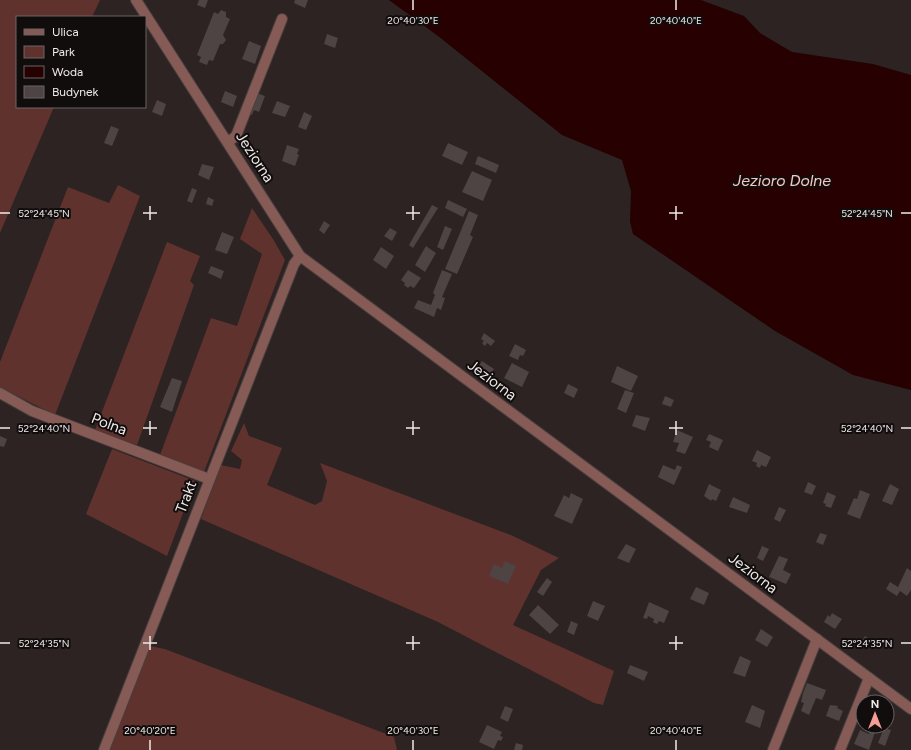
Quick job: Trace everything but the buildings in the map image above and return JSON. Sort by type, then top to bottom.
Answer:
[{"type":"street","name":"Jeziorna","points":[[136,0],[300,256],[911,709]]},
{"type":"street","points":[[228,142],[236,136],[282,18]]},
{"type":"street","name":"Trakt","points":[[104,750],[294,264],[300,256]]},
{"type":"street","name":"Polna","points":[[0,393],[32,411],[209,479]]},
{"type":"street","points":[[773,750],[817,639]]},
{"type":"street","points":[[840,750],[869,678]]},
{"type":"green space","points":[[0,0],[100,0],[92,16],[16,16],[16,108],[54,108],[0,233]]},
{"type":"green space","points":[[118,185],[140,196],[55,415],[0,387],[0,362],[68,187],[109,203]]},
{"type":"green space","points":[[252,208],[285,260],[204,472],[160,455],[211,318],[237,326],[262,254],[240,239]]},
{"type":"green space","points":[[167,242],[200,256],[190,281],[194,285],[137,445],[95,430]]},
{"type":"green space","points":[[244,423],[249,436],[282,448],[267,485],[315,505],[322,501],[327,481],[320,463],[513,536],[559,558],[541,570],[513,625],[614,671],[603,705],[594,703],[438,622],[201,519],[221,465],[240,469],[242,460],[231,451]]},
{"type":"green space","points":[[112,449],[195,481],[167,556],[86,514]]},
{"type":"green space","points":[[150,646],[165,649],[394,737],[397,750],[108,750]]},
{"type":"water","name":"Jezioro Dolne","points":[[389,0],[701,0],[744,16],[760,33],[792,52],[873,64],[911,75],[911,390],[853,375],[775,331],[633,234],[630,222],[631,191],[622,160],[562,135],[438,36]]}]
